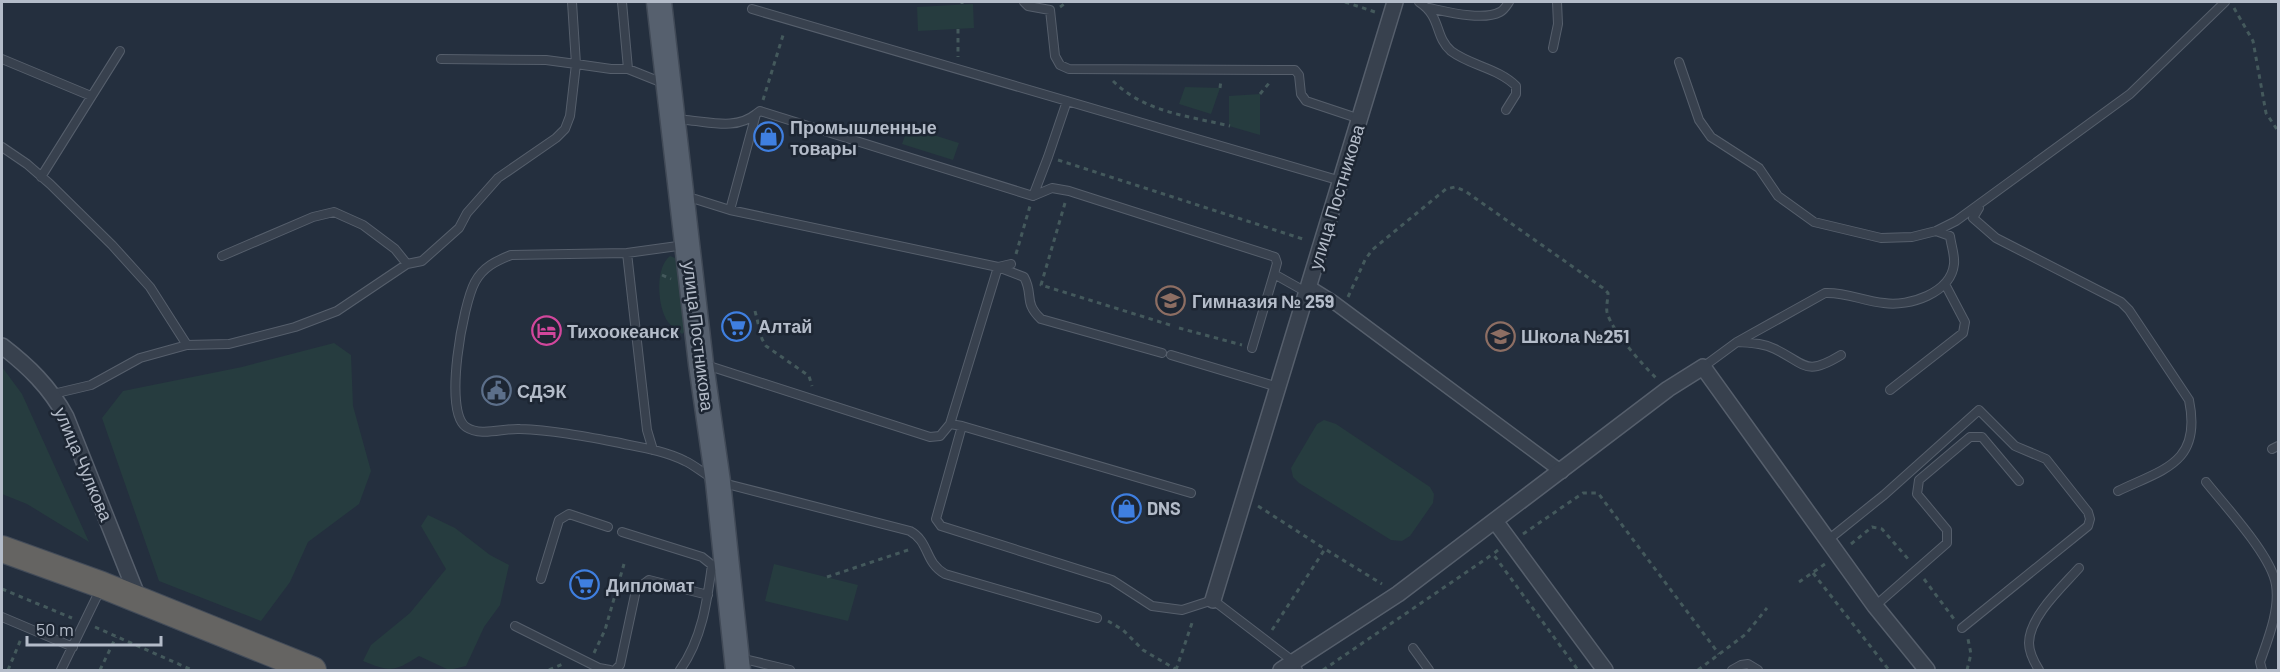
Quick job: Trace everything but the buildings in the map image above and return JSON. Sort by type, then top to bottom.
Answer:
[{"type":"highway","points":[[2,549],[102,585],[313,670]]},
{"type":"main road","name":"улица Постникова","points":[[659,2],[701,364],[718,482],[719,568],[737,664]]},
{"type":"street","name":"улица Постникова","points":[[1214,600],[1395,2]]},
{"type":"street","points":[[1307,289],[1343,310],[1562,472]]},
{"type":"street","name":"улица Чулкова","points":[[2,346],[27,366],[53,394],[66,417],[139,600]]},
{"type":"street","points":[[1291,668],[1398,594],[1562,472],[1668,389],[1703,368],[1875,606],[1928,670]]},
{"type":"street","points":[[1495,521],[1605,670]]},
{"type":"lane","points":[[53,394],[91,385],[140,358],[188,345],[229,344],[296,327],[337,311],[407,264],[422,261],[433,253],[459,228],[467,213],[498,178],[565,129],[570,116],[576,64],[572,2]]},
{"type":"lane","points":[[622,2],[628,69]]},
{"type":"lane","points":[[1024,2],[1028,6],[1050,10],[1055,56],[1060,65],[1069,69],[1294,70],[1299,75],[1301,94],[1306,101],[1360,119]]},
{"type":"lane","points":[[1419,2],[1430,8],[1461,14],[1493,14],[1502,11],[1509,2]]},
{"type":"lane","points":[[1553,48],[1558,24],[1557,2]]},
{"type":"lane","points":[[1679,62],[1699,120],[1711,137],[1759,168],[1778,196],[1814,222],[1881,238],[1912,237],[1936,231],[1982,204],[2130,94],[2225,2]]},
{"type":"lane","points":[[1430,8],[1449,49],[1460,57],[1507,77],[1516,86],[1516,94],[1506,110]]},
{"type":"lane","points":[[752,9],[1341,181]]},
{"type":"lane","points":[[41,177],[120,51]]},
{"type":"lane","points":[[2,59],[91,96]]},
{"type":"lane","points":[[441,59],[546,60],[611,69],[628,69],[669,85]]},
{"type":"lane","points":[[1033,196],[1067,101]]},
{"type":"lane","points":[[686,120],[730,124],[747,121],[758,112]]},
{"type":"lane","points":[[758,112],[1033,196],[1052,188],[1069,191],[1271,255],[1275,257],[1277,263],[1252,348]]},
{"type":"lane","points":[[730,210],[758,112]]},
{"type":"lane","points":[[2,147],[41,177],[112,245],[150,287],[188,345]]},
{"type":"lane","points":[[695,199],[730,210],[998,267],[1024,277],[1028,285],[1029,303],[1041,319],[1162,353]]},
{"type":"lane","points":[[1982,204],[1973,218],[1996,238],[2121,302],[2129,310],[2189,400],[2191,425],[2182,456],[2174,464],[2118,491]]},
{"type":"lane","points":[[222,256],[313,217],[334,212],[363,225],[396,249],[407,264]]},
{"type":"lane","points":[[1703,368],[1737,342],[1825,293],[1838,292],[1871,301],[1894,304],[1923,297],[1945,284],[1951,276],[1954,262],[1950,236],[1936,231]]},
{"type":"lane","points":[[687,244],[627,253],[511,255],[494,262],[484,270],[476,281],[469,299],[461,332],[455,390],[456,412],[465,426],[478,432],[519,429],[553,432],[653,450],[685,461],[718,482],[910,531],[924,544],[933,567],[945,574],[1097,618]]},
{"type":"lane","points":[[627,253],[647,430],[653,450]]},
{"type":"lane","points":[[998,267],[1011,264]]},
{"type":"lane","points":[[701,364],[930,437],[940,436],[950,424],[998,267]]},
{"type":"lane","points":[[1274,274],[1307,289]]},
{"type":"lane","points":[[1890,390],[1963,333],[1965,322],[1945,284]]},
{"type":"lane","points":[[1737,342],[1762,344],[1776,349],[1804,366],[1825,365],[1840,356]]},
{"type":"lane","points":[[1171,355],[1278,387]]},
{"type":"lane","points":[[1828,540],[1884,495],[1979,410],[2015,446],[2046,459],[2088,512],[2090,519],[2088,526],[1962,628]]},
{"type":"lane","points":[[950,424],[1191,493]]},
{"type":"lane","points":[[962,426],[937,512],[936,519],[941,526],[1112,580],[1152,606],[1182,610],[1214,600],[1266,639],[1291,668]]},
{"type":"lane","points":[[1875,606],[1947,543],[1947,530],[1917,494],[1919,480],[1970,437],[1982,437],[2019,481]]},
{"type":"lane","points":[[2206,482],[2260,551],[2271,570],[2276,585],[2275,609],[2260,662],[2262,670]]},
{"type":"lane","points":[[541,579],[559,520],[563,516],[569,514],[608,527]]},
{"type":"lane","points":[[622,532],[702,557],[719,568],[708,595],[697,641],[680,670]]},
{"type":"lane","points":[[2038,670],[2032,658],[2029,643],[2034,624],[2046,605],[2079,568]]},
{"type":"lane","points":[[615,670],[620,665],[636,590],[649,580],[708,595]]},
{"type":"lane","points":[[61,670],[102,585]]},
{"type":"lane","points":[[2,617],[73,647]]},
{"type":"lane","points":[[515,626],[599,668],[610,670]]},
{"type":"lane","points":[[1413,648],[1429,670]]},
{"type":"lane","points":[[737,664],[790,670]]},
{"type":"lane","points":[[1732,670],[1748,664],[1758,670]]},
{"type":"path","points":[[1345,2],[1379,13]]},
{"type":"path","points":[[2231,2],[2253,41],[2266,114],[2278,130]]},
{"type":"path","points":[[758,112],[788,19]]},
{"type":"path","points":[[958,29],[959,69]]},
{"type":"path","points":[[1101,69],[1123,91],[1154,108],[1230,126]]},
{"type":"path","points":[[1048,157],[1311,241]]},
{"type":"path","points":[[1343,310],[1365,260],[1372,250],[1446,189],[1455,187],[1465,191],[1603,288],[1608,293],[1607,311],[1615,327],[1633,352],[1668,389]]},
{"type":"path","points":[[1069,191],[1041,285],[1170,325]]},
{"type":"path","points":[[1011,264],[1033,196]]},
{"type":"path","points":[[755,311],[766,346],[809,376]]},
{"type":"path","points":[[1179,328],[1252,348]]},
{"type":"path","points":[[1323,670],[1583,493],[1598,493],[1719,654]]},
{"type":"path","points":[[1246,498],[1398,594]]},
{"type":"path","points":[[826,577],[924,544]]},
{"type":"path","points":[[1266,639],[1325,549]]},
{"type":"path","points":[[1493,554],[1578,670]]},
{"type":"path","points":[[1799,582],[1838,555]]},
{"type":"path","points":[[584,660],[597,651],[624,564]]},
{"type":"path","points":[[1813,573],[1889,670]]},
{"type":"path","points":[[1698,670],[1746,634],[1767,608]]},
{"type":"path","points":[[1097,618],[1114,624],[1143,650],[1177,670]]},
{"type":"path","points":[[8,670],[22,634]]},
{"type":"path","points":[[100,670],[116,637]]},
{"type":"green space","points":[[973,4],[974,28],[918,31],[917,7]]},
{"type":"green space","points":[[1185,87],[1220,88],[1211,114],[1179,104]]},
{"type":"green space","points":[[1260,94],[1260,135],[1229,126],[1229,96]]},
{"type":"green space","points":[[908,127],[959,143],[953,160],[902,144]]},
{"type":"green space","points":[[670,256],[675,258],[687,330],[682,334],[668,322],[660,297],[662,269]]},
{"type":"green space","points":[[334,343],[351,355],[353,406],[371,471],[359,504],[308,542],[290,582],[261,621],[159,581],[102,418],[123,391],[242,367]]},
{"type":"green space","points":[[2,367],[22,394],[89,542],[27,504],[2,494]]},
{"type":"green space","points":[[1324,420],[1336,424],[1430,487],[1434,494],[1433,503],[1410,536],[1402,541],[1391,540],[1299,483],[1293,477],[1291,468],[1317,424]]},
{"type":"green space","points":[[428,515],[455,528],[490,555],[509,565],[500,605],[484,627],[466,666],[449,670],[419,656],[392,669],[363,661],[371,645],[410,613],[446,569],[421,526]]},
{"type":"green space","points":[[774,564],[858,585],[848,621],[765,601]]},
{"type":"place","name":"Промышленные товары","points":[[769,137]]},
{"type":"place","name":"Гимназия № 259","points":[[1171,301]]},
{"type":"place","name":"Алтай","points":[[737,326]]},
{"type":"place","name":"Тихоокеанск","points":[[546,331]]},
{"type":"place","name":"Школа №251","points":[[1500,336]]},
{"type":"place","name":"СДЭК","points":[[496,391]]},
{"type":"place","name":"DNS","points":[[1126,508]]},
{"type":"place","name":"Дипломат","points":[[585,585]]}]
